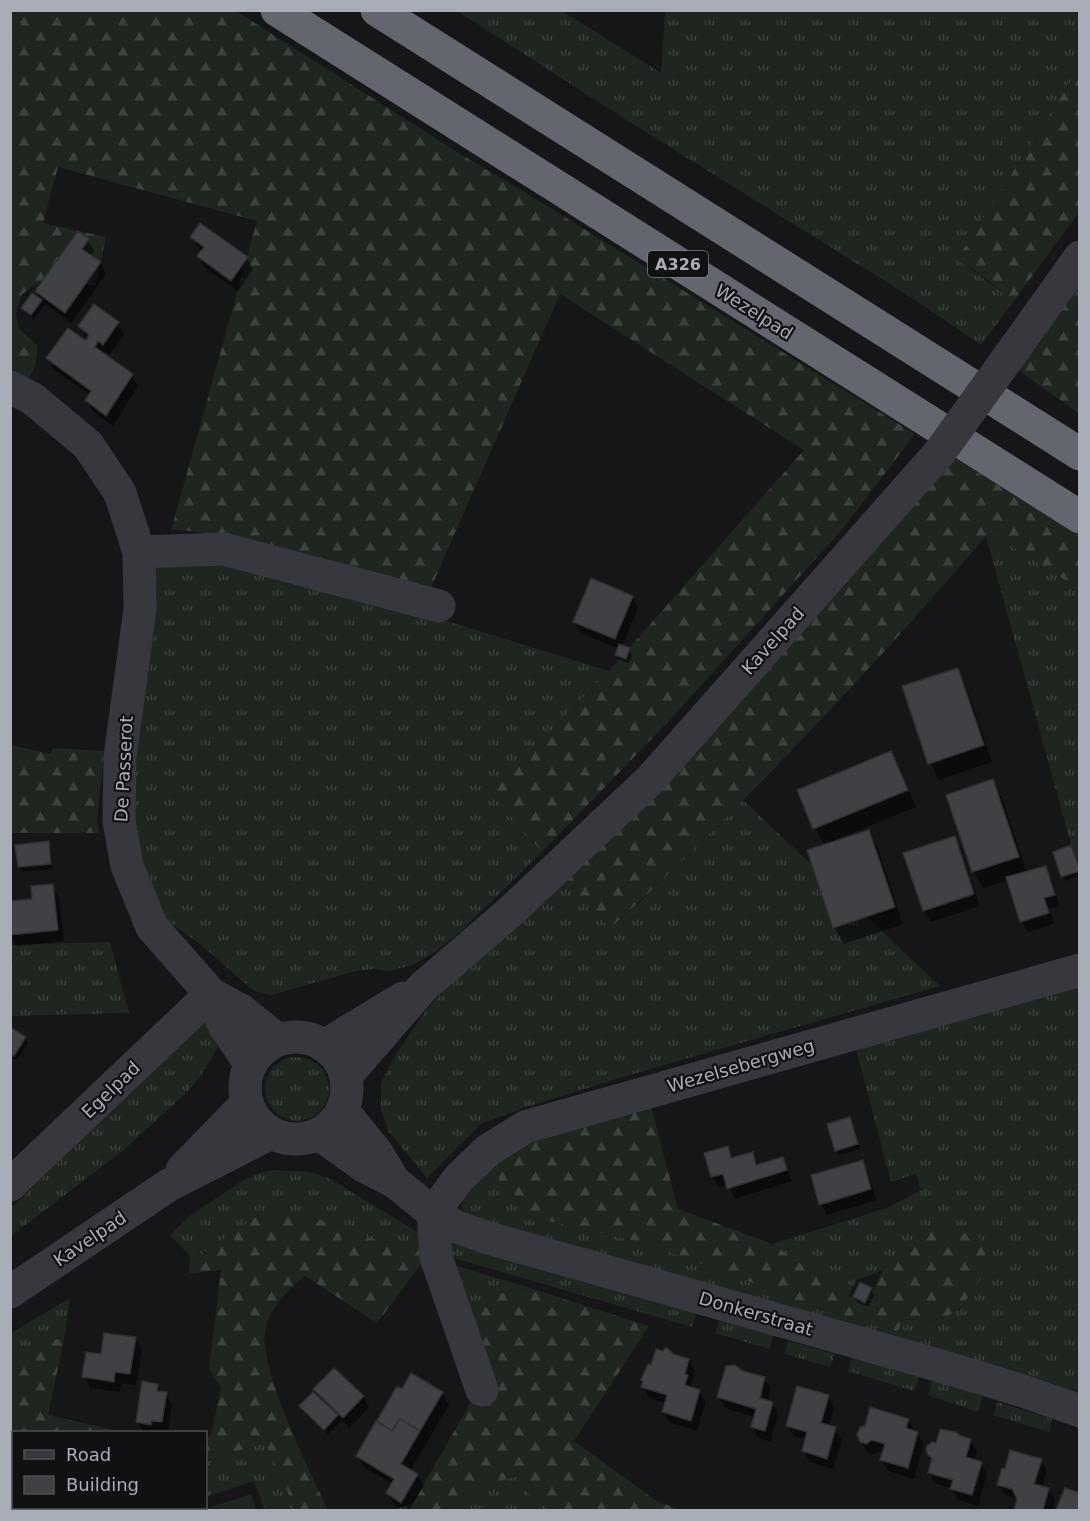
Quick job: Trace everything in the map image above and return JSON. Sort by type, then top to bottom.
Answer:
[{"type":"highway","name":"Wezelpad","points":[[277,10],[1080,518]]},
{"type":"highway","name":"A326","points":[[377,10],[1080,454]]},
{"type":"street","name":"Kavelpad","points":[[346,1076],[423,987],[510,912],[651,779],[940,452],[1080,257]]},
{"type":"street","name":"De Passerot","points":[[10,387],[33,399],[88,445],[120,493],[139,552],[140,609],[120,757],[119,821],[127,866],[152,927],[211,994],[224,1025],[251,1065]]},
{"type":"street","points":[[139,552],[224,549],[439,606]]},
{"type":"street","name":"Wezelsebergweg","points":[[433,1214],[459,1178],[487,1151],[525,1127],[1080,970]]},
{"type":"street","name":"Kavelpad","points":[[324,1046],[375,1013],[423,987]]},
{"type":"street","name":"De Passerot","points":[[211,994],[242,1011],[278,1040]]},
{"type":"street","name":"Egelpad","points":[[10,1185],[211,994]]},
{"type":"street","points":[[302,1037],[324,1046],[334,1054],[346,1076],[347,1093],[337,1120],[319,1134],[303,1139],[286,1139],[271,1133],[256,1120],[247,1103],[246,1077],[251,1065],[258,1055],[278,1040],[302,1037]]},
{"type":"street","name":"Kavelpad","points":[[169,1185],[247,1103]]},
{"type":"street","name":"Donkerstraat","points":[[342,1110],[377,1153],[395,1182]]},
{"type":"street","name":"Kavelpad","points":[[10,1292],[169,1185],[271,1133]]},
{"type":"street","name":"Donkerstraat","points":[[319,1134],[364,1166],[395,1182],[433,1214],[457,1227],[485,1237],[933,1364],[1080,1411]]},
{"type":"street","points":[[433,1214],[436,1257],[482,1390]]},
{"type":"green space","points":[[10,11],[24,11],[11,86]]},
{"type":"green space","points":[[24,11],[236,11],[457,152],[915,434],[840,532],[667,723],[542,852],[491,793],[609,671],[804,450],[560,294],[429,592],[252,542],[192,531],[171,530],[257,221],[58,167],[43,223],[106,237],[95,286],[61,278],[41,281],[22,294],[16,313],[19,329],[37,345],[37,358],[32,373],[22,387],[11,380],[10,86]]},
{"type":"green space","points":[[457,11],[562,11],[661,73],[665,11],[1079,11],[1079,69],[957,259],[1014,301],[981,345],[917,301]]},
{"type":"green space","points":[[1079,69],[1079,212],[1014,301],[957,259]]},
{"type":"green space","points":[[1079,271],[1079,413],[1013,367]]},
{"type":"green space","points":[[948,454],[1079,536],[1079,589],[993,534],[986,536],[888,648],[820,721],[716,827],[610,928],[563,879]]},
{"type":"green space","points":[[993,534],[1079,589],[1079,873],[986,536]]},
{"type":"green space","points":[[186,549],[304,577],[609,671],[491,793],[542,852],[462,930],[437,951],[413,965],[388,971],[373,969],[356,971],[271,995],[254,991],[159,911],[127,837],[144,565]]},
{"type":"green space","points":[[11,745],[50,754],[53,748],[104,751],[97,822],[99,833],[11,833]]},
{"type":"green space","points":[[743,800],[940,986],[616,1079],[481,1124],[427,1178],[389,1132],[381,1110],[381,1083],[396,1054],[427,1009],[462,971],[563,879],[610,928],[637,905]]},
{"type":"green space","points":[[110,942],[129,1013],[11,1016],[11,945]]},
{"type":"green space","points":[[1079,977],[1079,1398],[467,1215],[462,1209],[463,1194],[503,1151],[537,1218],[648,1244],[826,1310],[898,1332],[902,1319],[938,1321],[960,1309],[985,1272],[907,1243],[883,1270],[857,1280],[848,1296],[772,1244],[887,1208],[921,1190],[916,1174],[891,1182],[854,1041]]},
{"type":"green space","points":[[204,1021],[216,1033],[218,1047],[200,1077],[188,1091],[125,1149],[11,1236],[11,1208]]},
{"type":"green space","points":[[291,1057],[303,1057],[320,1066],[327,1077],[329,1089],[327,1101],[320,1112],[303,1121],[291,1121],[279,1116],[270,1107],[265,1095],[265,1083],[270,1071],[279,1062]]},
{"type":"green space","points":[[649,1099],[678,1209],[772,1244],[848,1296],[866,1304],[883,1270],[907,1243],[922,1231],[977,1234],[986,1249],[985,1272],[960,1309],[938,1321],[902,1319],[898,1332],[826,1310],[648,1244],[537,1218],[516,1204],[500,1187],[498,1165],[503,1151]]},
{"type":"green space","points":[[276,1170],[310,1172],[330,1179],[426,1237],[422,1250],[367,1237],[336,1224],[274,1213],[261,1214],[201,1254],[190,1256],[170,1235],[188,1217],[244,1180],[258,1173]]},
{"type":"green space","points":[[274,1213],[318,1219],[367,1237],[422,1250],[425,1259],[377,1323],[305,1276],[282,1298],[269,1318],[265,1343],[276,1391],[298,1446],[328,1510],[296,1510],[265,1443],[207,1461],[207,1438],[211,1435],[221,1388],[209,1369],[221,1270],[189,1273],[190,1256],[201,1254],[261,1214]]},
{"type":"green space","points":[[454,1241],[698,1307],[692,1327],[443,1255],[444,1246]]},
{"type":"green space","points":[[447,1263],[530,1288],[489,1295],[470,1336]]},
{"type":"green space","points":[[530,1288],[649,1326],[574,1441],[658,1502],[683,1510],[550,1510],[532,1499],[518,1476],[472,1489],[446,1510],[394,1510],[413,1503],[475,1395],[470,1336],[472,1307],[489,1295]]},
{"type":"green space","points":[[70,1298],[64,1339],[44,1340],[11,1357],[11,1333]]},
{"type":"green space","points":[[721,1315],[775,1331],[769,1349],[715,1333]]},
{"type":"green space","points":[[64,1339],[48,1415],[118,1431],[12,1431],[11,1495],[11,1357],[44,1340]]},
{"type":"green space","points":[[788,1341],[835,1354],[830,1367],[785,1354]]},
{"type":"green space","points":[[853,1355],[920,1375],[914,1391],[848,1371]]},
{"type":"green space","points":[[933,1376],[984,1391],[978,1412],[928,1395]]},
{"type":"green space","points":[[998,1402],[1052,1419],[1049,1432],[993,1415]]},
{"type":"green space","points":[[265,1443],[296,1510],[265,1510],[254,1481],[207,1497],[207,1461]]},
{"type":"green space","points":[[518,1476],[532,1499],[550,1510],[446,1510],[472,1489]]},
{"type":"green space","points":[[251,1494],[256,1510],[202,1510]]},
{"type":"building","points":[[200,223],[248,257],[231,281],[197,256],[204,247],[190,237]]},
{"type":"building","points":[[78,231],[89,239],[82,249],[101,262],[65,313],[35,291]]},
{"type":"building","points":[[32,293],[42,300],[31,315],[21,308]]},
{"type":"building","points":[[94,304],[119,322],[103,345],[98,341],[95,347],[133,374],[106,416],[85,400],[91,391],[46,358],[68,328],[85,340],[87,338],[89,335],[78,326]]},
{"type":"building","points":[[591,578],[633,596],[615,639],[573,622]]},
{"type":"building","points":[[619,644],[630,648],[626,659],[615,655]]},
{"type":"building","points":[[958,668],[984,745],[928,764],[902,686]]},
{"type":"building","points":[[891,751],[908,790],[813,829],[797,790]]},
{"type":"building","points":[[993,779],[1019,857],[972,872],[946,795]]},
{"type":"building","points":[[869,830],[895,907],[833,928],[807,850]]},
{"type":"building","points":[[955,836],[974,894],[923,911],[903,853]]},
{"type":"building","points":[[49,841],[51,864],[18,867],[15,845]]},
{"type":"building","points":[[1071,845],[1080,871],[1061,877],[1053,852]]},
{"type":"building","points":[[1046,866],[1055,895],[1044,898],[1049,913],[1020,922],[1006,877]]},
{"type":"building","points":[[53,884],[58,930],[10,935],[10,901],[32,899],[31,886]]},
{"type":"building","points":[[10,1027],[26,1037],[14,1056],[10,1054]]},
{"type":"building","points":[[850,1117],[858,1144],[835,1151],[827,1124]]},
{"type":"building","points":[[728,1146],[731,1158],[753,1152],[756,1165],[783,1157],[787,1170],[727,1189],[723,1174],[711,1177],[704,1153]]},
{"type":"building","points":[[863,1160],[871,1189],[819,1205],[811,1175]]},
{"type":"building","points":[[860,1282],[872,1288],[865,1303],[853,1297]]},
{"type":"building","points":[[104,1333],[136,1337],[130,1374],[115,1372],[114,1382],[82,1377],[86,1352],[101,1354]]},
{"type":"building","points":[[666,1347],[673,1354],[689,1359],[685,1385],[700,1390],[691,1421],[662,1412],[667,1395],[641,1387],[643,1382],[641,1380],[648,1364],[651,1365],[656,1349],[663,1351]]},
{"type":"building","points":[[735,1365],[743,1371],[765,1377],[760,1398],[773,1402],[765,1431],[751,1427],[756,1409],[717,1397],[726,1366]]},
{"type":"building","points":[[334,1368],[364,1396],[343,1418],[313,1389]]},
{"type":"building","points":[[411,1373],[443,1392],[420,1431],[400,1419],[392,1431],[377,1421],[397,1386],[402,1389]]},
{"type":"building","points":[[142,1381],[158,1384],[157,1391],[167,1392],[162,1422],[152,1421],[151,1425],[136,1422]]},
{"type":"building","points":[[797,1386],[829,1395],[821,1423],[836,1427],[827,1459],[802,1451],[807,1432],[786,1426]]},
{"type":"building","points":[[313,1392],[338,1415],[324,1430],[299,1406]]},
{"type":"building","points":[[870,1407],[909,1419],[906,1428],[918,1432],[908,1468],[880,1460],[885,1444],[872,1440],[866,1444],[860,1442],[857,1435],[860,1427],[865,1426]]},
{"type":"building","points":[[400,1419],[420,1431],[401,1464],[418,1474],[401,1503],[386,1493],[394,1479],[356,1456],[376,1421],[392,1431]]},
{"type":"building","points":[[940,1429],[956,1432],[971,1439],[966,1457],[982,1462],[972,1495],[950,1489],[953,1480],[928,1473],[932,1458],[928,1455],[927,1446],[932,1442],[936,1443]]},
{"type":"building","points":[[1010,1450],[1042,1459],[1034,1484],[1049,1488],[1043,1510],[1014,1510],[1017,1499],[1012,1489],[997,1485],[1002,1468],[1005,1469]]},
{"type":"building","points":[[1065,1488],[1080,1493],[1080,1510],[1056,1510]]}]
